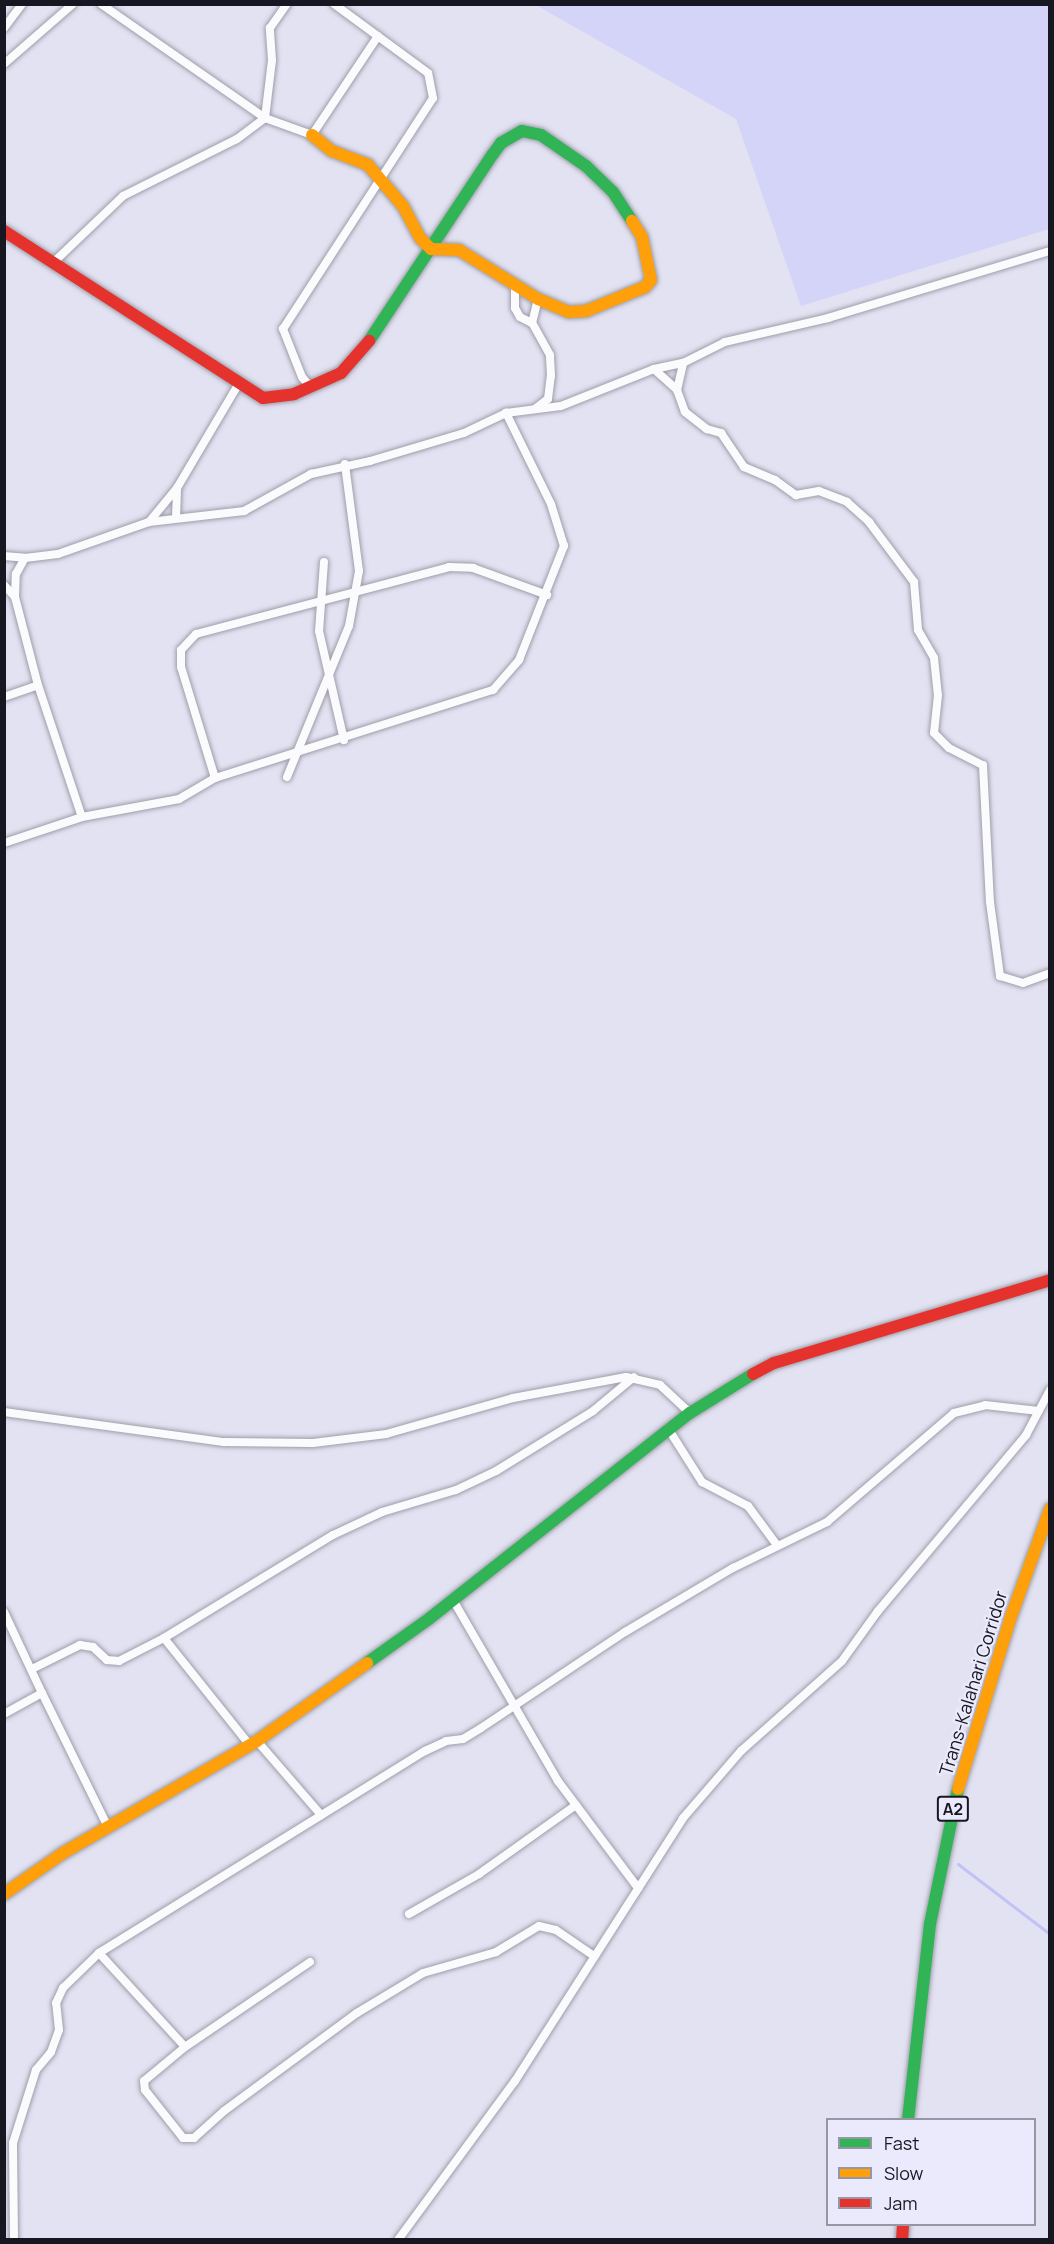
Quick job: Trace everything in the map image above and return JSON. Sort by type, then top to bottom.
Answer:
[{"type":"main road","points":[[4,231],[55,261],[238,384],[263,398],[311,388],[341,373],[372,338],[501,143],[522,131],[541,135],[586,166],[622,204],[642,237],[651,280],[645,287],[586,311],[569,312],[538,299],[459,250],[431,249]]},
{"type":"main road","points":[[312,135],[332,151],[368,165],[382,180],[431,249]]},
{"type":"main road","points":[[4,1894],[108,1827],[253,1742],[453,1600],[690,1413],[774,1363],[1050,1280]]},
{"type":"main road","name":"Trans-Kalahari Corridor","points":[[908,2118],[930,1924],[956,1795],[1012,1614],[1050,1509]]},
{"type":"street","points":[[4,28],[21,4]]},
{"type":"street","points":[[4,64],[73,4]]},
{"type":"street","points":[[101,4],[265,118],[312,135],[378,36]]},
{"type":"street","points":[[55,261],[123,196],[237,139],[265,118],[272,60],[270,28],[287,4]]},
{"type":"street","points":[[311,388],[283,329],[434,98],[428,73],[334,4]]},
{"type":"street","points":[[4,556],[25,558],[58,554],[148,522],[244,511],[311,474],[345,464],[370,461],[464,433],[506,413],[561,406],[654,369],[683,363],[724,342],[828,318],[1050,251]]},
{"type":"street","points":[[515,286],[515,308],[520,317],[532,323],[550,355],[548,399]]},
{"type":"street","points":[[532,323],[538,299]]},
{"type":"street","points":[[677,390],[683,363]]},
{"type":"street","points":[[654,369],[677,390],[685,412],[707,429],[721,434],[744,467],[775,480],[796,495],[819,491],[847,502],[869,522],[914,582],[918,630],[934,658],[938,695],[934,733],[949,748],[983,765],[990,902],[1000,976],[1023,983],[1050,974]]},
{"type":"street","points":[[148,522],[177,488],[238,384]]},
{"type":"street","points":[[548,399],[561,406]]},
{"type":"street","points":[[532,411],[548,399]]},
{"type":"street","points":[[4,843],[82,817],[179,799],[215,778],[344,740],[493,690],[519,660],[547,595],[564,546],[551,504],[506,413]]},
{"type":"street","points":[[287,777],[298,754],[329,668],[349,626],[352,595],[360,571],[345,464]]},
{"type":"street","points":[[176,518],[177,488]]},
{"type":"street","points":[[25,558],[16,574],[15,597],[38,685],[82,817]]},
{"type":"street","points":[[324,562],[319,631],[344,740]]},
{"type":"street","points":[[215,778],[184,677],[181,650],[187,640],[209,629],[321,604],[461,566],[547,595]]},
{"type":"street","points":[[4,585],[15,597]]},
{"type":"street","points":[[4,697],[38,685]]},
{"type":"street","points":[[32,1669],[80,1645],[93,1647],[102,1657],[114,1662],[164,1638],[333,1534],[382,1512],[456,1490],[496,1471],[617,1394],[634,1377]]},
{"type":"street","points":[[4,1412],[224,1442],[313,1443],[386,1434],[513,1398],[634,1377],[660,1385],[690,1413]]},
{"type":"street","points":[[398,2240],[515,2082],[683,1818],[741,1751],[842,1661],[878,1611],[1026,1435],[1050,1390]]},
{"type":"street","points":[[14,2240],[13,2143],[36,2070],[51,2052],[59,2030],[57,1996],[99,1953],[439,1743],[463,1739],[625,1632],[777,1545],[836,1516],[965,1407],[985,1405],[1039,1411]]},
{"type":"street","points":[[669,1430],[702,1482],[748,1506],[777,1545]]},
{"type":"street","points":[[453,1600],[512,1706],[576,1805],[638,1888]]},
{"type":"street","points":[[4,1612],[108,1827]]},
{"type":"street","points":[[164,1638],[253,1742],[321,1815]]},
{"type":"street","points":[[4,1714],[42,1693]]},
{"type":"street","points":[[409,1914],[479,1874],[576,1805]]},
{"type":"street","points":[[310,1962],[185,2047],[143,2085],[186,2140],[357,2013],[423,1973],[496,1952],[539,1926],[556,1930],[594,1956]]},
{"type":"street","points":[[99,1953],[185,2047]]},
{"type":"shaded area","points":[[536,5],[1049,5],[1049,229],[801,306],[736,119]]},
{"type":"waterway","points":[[958,1864],[1050,1934]]},
{"type":"traffic: fast","points":[[369,341],[501,143],[522,131],[541,135],[586,166],[613,192],[632,221]]},
{"type":"traffic: fast","points":[[367,1663],[430,1618],[690,1413],[753,1374]]},
{"type":"traffic: fast","points":[[908,2118],[930,1924],[958,1789]]},
{"type":"traffic: slow","points":[[312,135],[332,151],[368,165],[403,206],[420,238],[431,249],[459,250],[538,299],[569,312],[586,311],[645,287],[651,280],[642,237],[632,221]]},
{"type":"traffic: slow","points":[[958,1789],[1012,1614],[1050,1509]]},
{"type":"traffic: slow","points":[[4,1894],[63,1853],[257,1741],[367,1663]]},
{"type":"traffic: jam","points":[[4,231],[263,398],[294,394],[341,373],[369,341]]},
{"type":"traffic: jam","points":[[753,1374],[774,1363],[1050,1280]]},
{"type":"traffic: jam","points":[[902,2240],[903,2226]]}]
